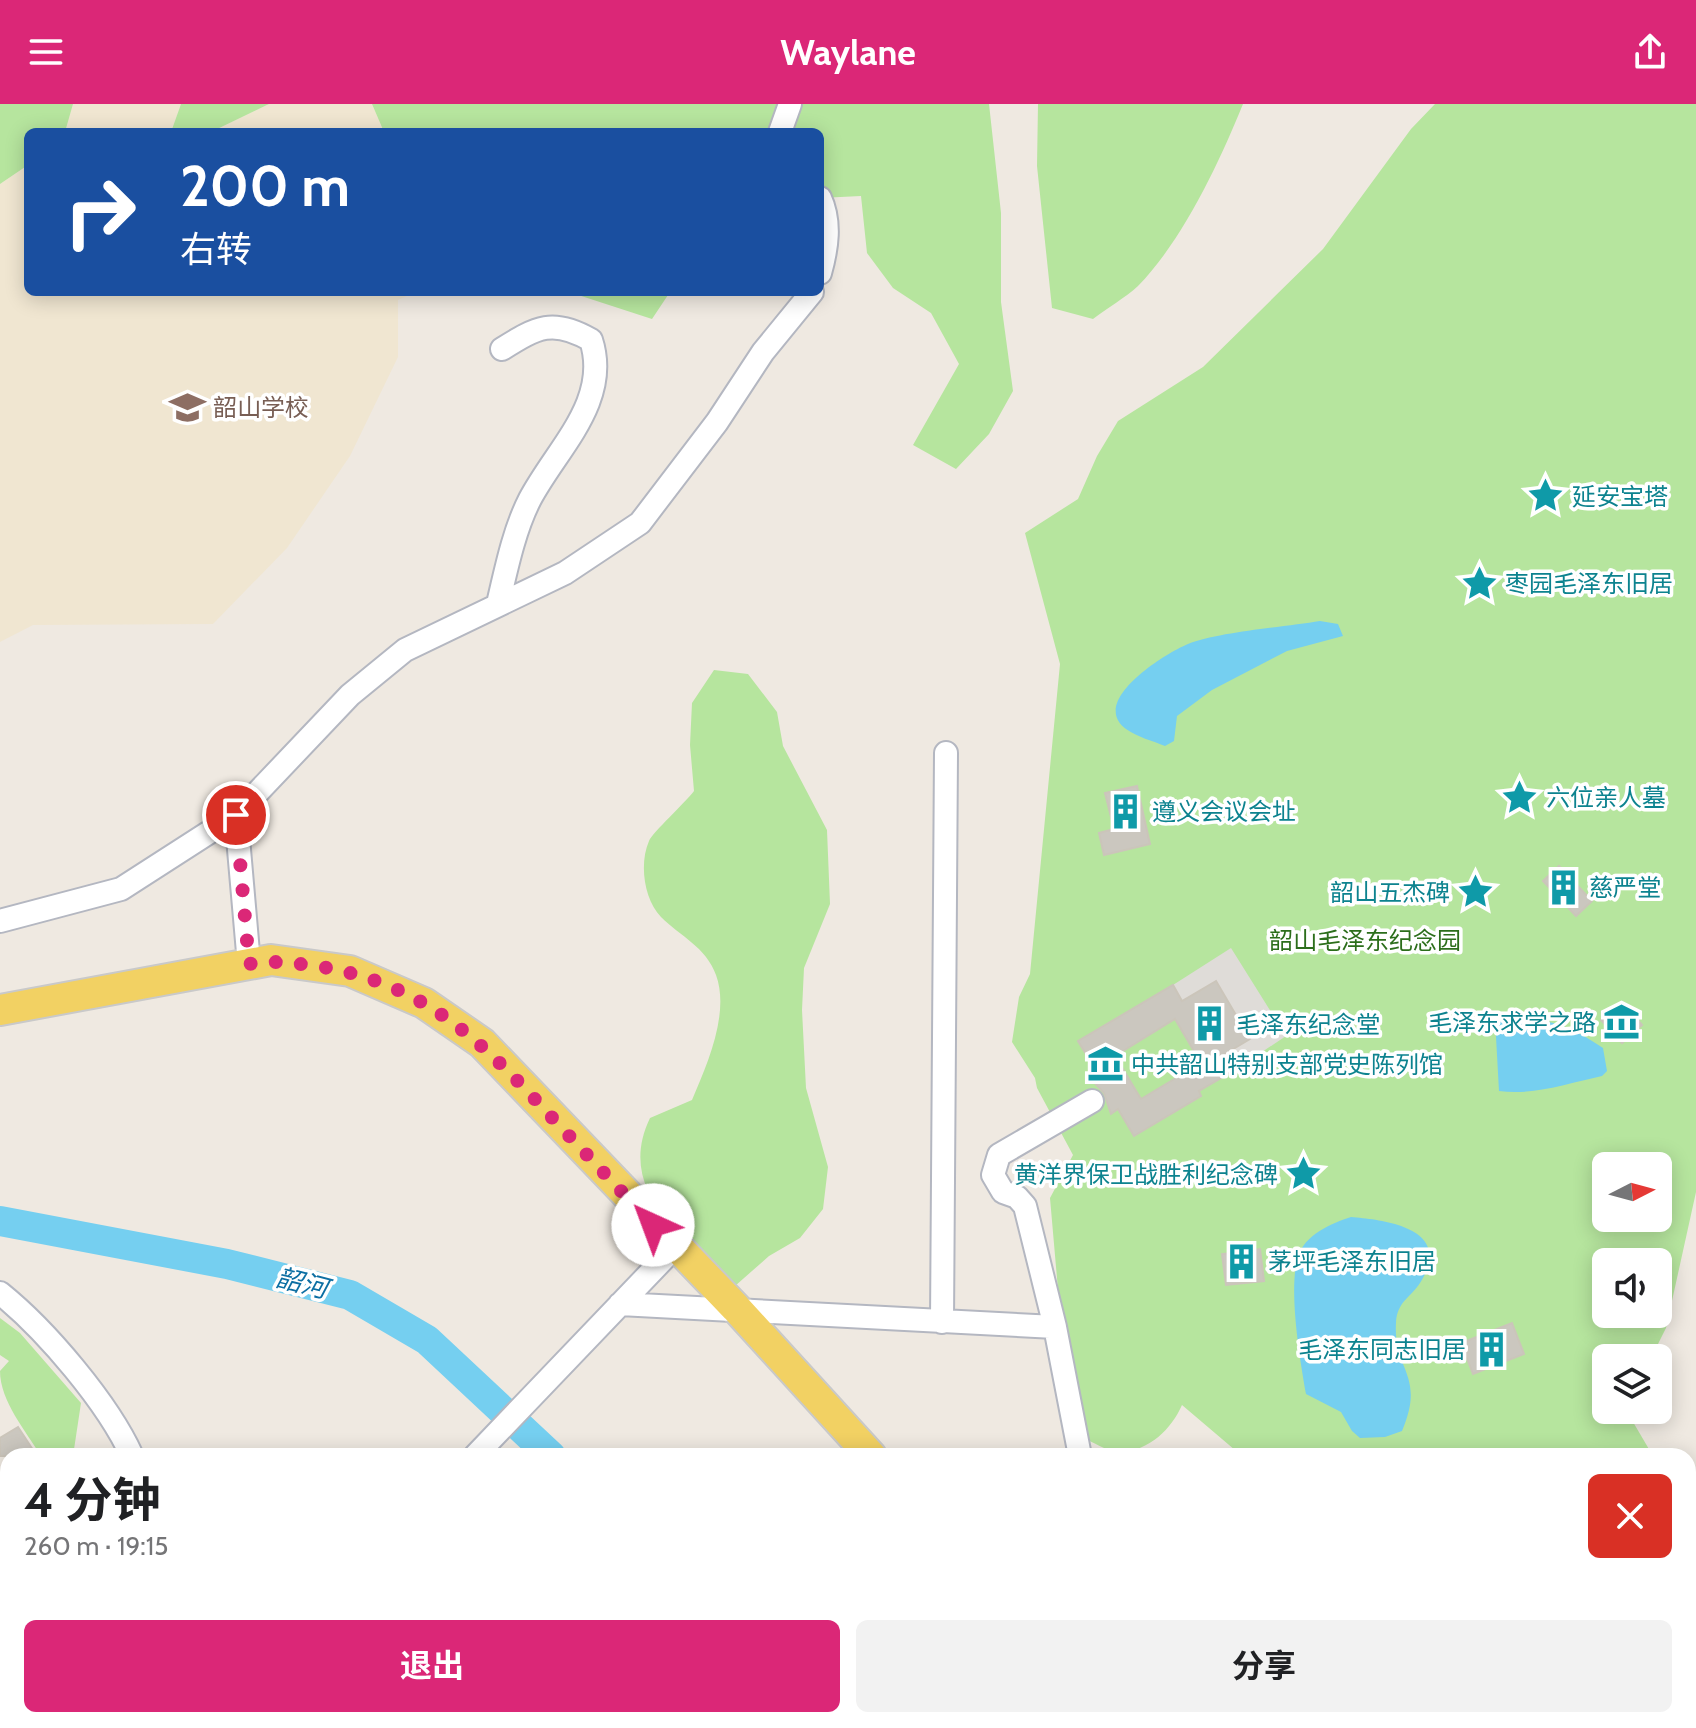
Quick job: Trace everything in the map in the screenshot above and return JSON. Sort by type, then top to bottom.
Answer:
[{"type":"main road","points":[[0,1010],[271,960],[350,971],[424,1003],[482,1043],[674,1248],[736,1308],[864,1448]]},
{"type":"street","points":[[781,128],[790,104]]},
{"type":"street","points":[[824,206],[827,212],[824,259]]},
{"type":"street","points":[[0,921],[121,889],[236,815],[350,695],[405,650],[565,573],[640,523],[717,422],[763,352],[809,296]]},
{"type":"street","points":[[498,604],[529,501],[590,403],[598,361],[591,340],[569,327],[535,328],[502,349]]},
{"type":"street","points":[[942,1322],[946,753]]},
{"type":"street","points":[[236,815],[249,964]]},
{"type":"street","points":[[1078,1448],[1055,1327],[1025,1206],[1017,1197],[1003,1192],[993,1175],[999,1155],[1092,1101]]},
{"type":"street","points":[[482,1448],[674,1248]]},
{"type":"street","points":[[0,1293],[46,1338],[104,1407],[127,1448]]},
{"type":"street","points":[[620,1304],[1055,1327]]},
{"type":"shaded area","points":[[73,104],[181,104],[172,128],[66,128]]},
{"type":"shaded area","points":[[269,104],[372,104],[382,128],[219,128]]},
{"type":"shaded area","name":"韶山学校","points":[[24,168],[24,296],[407,296],[398,300],[398,357],[350,456],[287,548],[213,624],[33,625],[0,642],[0,184]]},
{"type":"shaded area","points":[[1231,948],[1286,1036],[1235,1070],[1225,1054],[1250,1039],[1216,982],[1182,1001],[1173,985]]},
{"type":"green space","points":[[0,104],[73,104],[66,128],[24,128],[24,168],[0,184]]},
{"type":"green space","points":[[181,104],[269,104],[219,128],[172,128]]},
{"type":"green space","points":[[372,104],[989,104],[1001,213],[1001,302],[1013,391],[989,434],[956,469],[913,445],[959,364],[931,313],[893,288],[867,253],[861,196],[824,198],[824,128],[382,128]]},
{"type":"green space","points":[[1038,104],[1243,104],[1211,175],[1170,246],[1138,286],[1093,319],[1052,308],[1037,166]]},
{"type":"green space","name":"韶山毛泽东纪念园","points":[[1435,104],[1696,104],[1696,1192],[1672,1301],[1672,1248],[1592,1248],[1592,1328],[1666,1328],[1658,1344],[1592,1344],[1592,1424],[1634,1424],[1648,1448],[1233,1448],[1182,1405],[1164,1432],[1140,1448],[1105,1448],[1085,1439],[1063,1347],[1050,1198],[1073,1155],[1037,1088],[1035,1078],[1012,1042],[1019,997],[1030,974],[1060,664],[1025,533],[1078,499],[1097,456],[1118,421],[1203,367],[1323,249],[1411,129]]},
{"type":"green space","points":[[581,296],[667,296],[652,319]]},
{"type":"green space","points":[[714,670],[748,674],[777,712],[783,746],[827,830],[830,904],[804,968],[802,1010],[806,1088],[828,1167],[823,1209],[800,1238],[769,1256],[735,1286],[661,1212],[648,1192],[641,1169],[641,1145],[650,1118],[692,1100],[719,1022],[720,990],[712,965],[699,949],[655,910],[647,891],[644,870],[649,841],[694,791],[690,745],[692,703]]},
{"type":"green space","points":[[0,1318],[20,1333],[81,1403],[74,1448],[36,1448],[4,1393],[0,1371],[9,1361],[0,1355]]},
{"type":"water","points":[[1320,621],[1338,624],[1343,636],[1287,651],[1212,690],[1177,716],[1174,741],[1165,746],[1130,732],[1117,718],[1117,705],[1134,679],[1188,644],[1234,633]]},
{"type":"water","points":[[1506,1016],[1547,1021],[1578,1033],[1603,1048],[1607,1071],[1602,1076],[1551,1088],[1525,1092],[1499,1091],[1495,1019]]},
{"type":"water","points":[[1351,1217],[1398,1225],[1423,1239],[1429,1250],[1429,1265],[1420,1283],[1401,1305],[1396,1323],[1396,1339],[1410,1385],[1409,1412],[1402,1431],[1385,1437],[1360,1438],[1341,1412],[1306,1394],[1301,1363],[1294,1287],[1298,1257],[1312,1236],[1327,1226]]},
{"type":"building","name":"遵义会议会址","points":[[1137,786],[1150,844],[1104,855],[1099,833],[1114,829],[1105,793]]},
{"type":"building","name":"慈严堂","points":[[1559,866],[1592,901],[1576,916],[1543,881]]},
{"type":"building","points":[[1216,981],[1250,1039],[1225,1054],[1235,1070],[1199,1091],[1201,1096],[1134,1136],[1118,1109],[1111,1114],[1104,1093],[1089,1077],[1097,1072],[1078,1041],[1173,985],[1182,1001]],"holes":[[[1175,1019],[1201,1063],[1141,1099],[1115,1056]]]},
{"type":"building","name":"毛泽东求学之路","points":[[1622,1002],[1642,1025],[1622,1043],[1601,1020]]},
{"type":"building","name":"茅坪毛泽东旧居","points":[[1260,1249],[1264,1281],[1226,1285],[1222,1254]]},
{"type":"building","name":"毛泽东同志旧居","points":[[1512,1323],[1524,1354],[1473,1374],[1461,1343]]},
{"type":"building","points":[[18,1427],[32,1448],[0,1448],[0,1438]]},
{"type":"waterway","name":"韶河","points":[[0,1221],[227,1264],[350,1295],[427,1340],[542,1448]]},
{"type":"place","name":"韶山学校","points":[[187,407]]},
{"type":"place","name":"延安宝塔","points":[[1546,496]]},
{"type":"place","name":"枣园毛泽东旧居","points":[[1479,583]]},
{"type":"place","name":"六位亲人墓","points":[[1520,797]]},
{"type":"place","name":"遵义会议会址","points":[[1126,811]]},
{"type":"place","name":"慈严堂","points":[[1563,887]]},
{"type":"place","name":"韶山五杰碑","points":[[1476,892]]},
{"type":"place","name":"毛泽东求学之路","points":[[1622,1022]]},
{"type":"place","name":"毛泽东纪念堂","points":[[1210,1024]]},
{"type":"place","name":"中共韶山特别支部党史陈列馆","points":[[1105,1064]]},
{"type":"place","name":"黄洋界保卫战胜利纪念碑","points":[[1304,1174]]},
{"type":"place","name":"茅坪毛泽东旧居","points":[[1242,1261]]},
{"type":"place","name":"毛泽东同志旧居","points":[[1492,1349]]},
{"type":"route","points":[[236,815],[249,964],[271,960],[350,971],[424,1003],[446,1016],[482,1043],[653,1225]]}]
